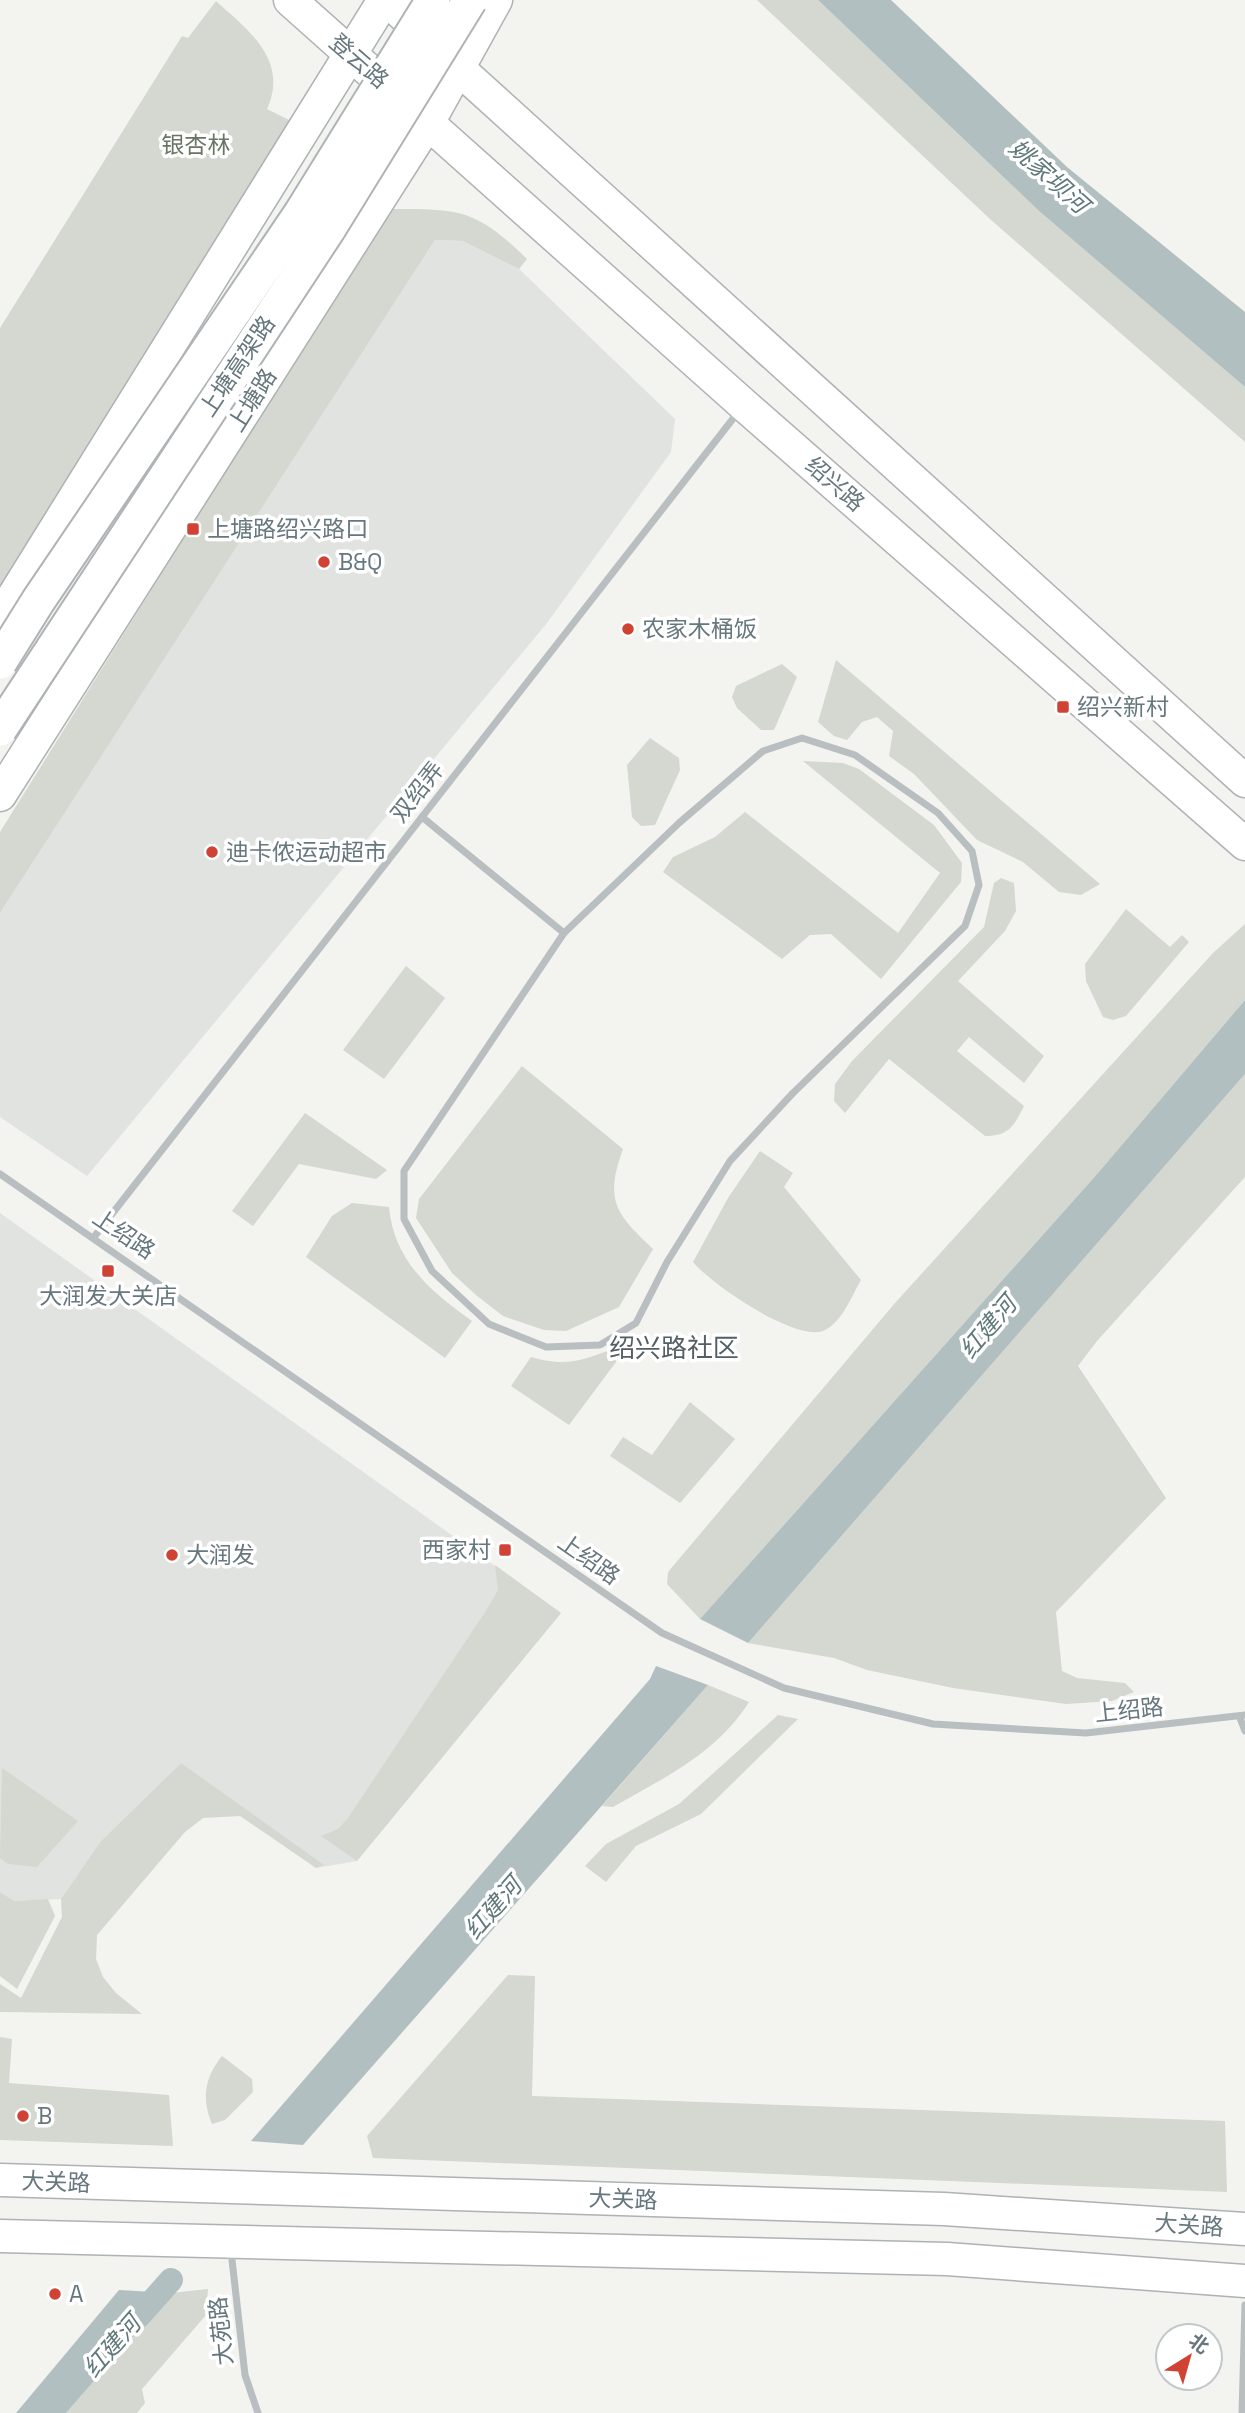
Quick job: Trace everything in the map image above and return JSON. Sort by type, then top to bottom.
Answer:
[{"type":"highway","name":"上塘高架路","points":[[0,662],[301,213],[433,0]]},
{"type":"highway","name":"上塘高架路","points":[[0,729],[328,230],[470,0]]},
{"type":"main road","name":"登云路","points":[[290,0],[429,121]]},
{"type":"main road","points":[[0,618],[386,0],[1245,782]]},
{"type":"main road","name":"上塘路","points":[[0,795],[429,121],[496,0]]},
{"type":"main road","name":"绍兴路","points":[[429,121],[744,405],[1245,844]]},
{"type":"main road","name":"大关路","points":[[0,2180],[944,2208],[1245,2229]]},
{"type":"main road","points":[[0,2236],[947,2259],[1245,2281]]},
{"type":"street","name":"双绍弄","points":[[94,1237],[744,405]]},
{"type":"street","points":[[802,738],[855,755],[938,813],[972,851],[979,885],[965,926],[793,1093],[730,1161],[667,1262],[636,1323],[600,1345],[546,1347],[489,1324],[432,1271],[404,1219],[404,1171],[564,933],[679,823],[763,751],[802,738]]},
{"type":"street","points":[[422,817],[564,933]]},
{"type":"street","name":"上绍路","points":[[0,1174],[662,1633],[784,1688],[946,1725],[1086,1733],[1242,1717]]},
{"type":"street","points":[[1242,1717],[1245,1731]]},
{"type":"street","name":"大苑路","points":[[230,2243],[245,2375],[258,2413]]},
{"type":"street","points":[[1242,2413],[1245,2305]]},
{"type":"shaded area","points":[[435,240],[463,241],[519,269],[675,419],[671,452],[547,623],[87,1176],[0,1117],[0,913]]},
{"type":"shaded area","points":[[0,1213],[561,1613],[357,1861],[316,1868],[181,1763],[100,1842],[61,1899],[13,1901],[0,1892]]},
{"type":"green space","points":[[757,0],[818,0],[1039,211],[1245,387],[1245,442],[990,219]]},
{"type":"green space","name":"银杏林","points":[[216,1],[252,35],[269,61],[273,76],[267,109],[293,122],[0,587],[0,328],[182,36],[188,38]]},
{"type":"green space","points":[[389,209],[450,211],[465,215],[493,230],[527,259],[519,269],[463,241],[435,240],[0,913],[0,832]]},
{"type":"green space","points":[[836,660],[1100,884],[1081,895],[1059,892],[1023,862],[977,840],[914,774],[889,756],[893,731],[877,717],[862,722],[847,740],[834,736],[818,722]]},
{"type":"green space","points":[[782,664],[797,677],[774,730],[761,730],[737,708],[732,697],[736,686]]},
{"type":"green space","points":[[650,738],[679,758],[680,770],[655,825],[641,826],[632,817],[627,765]]},
{"type":"green space","points":[[803,761],[843,763],[859,769],[934,825],[962,863],[961,882],[881,979],[831,934],[810,935],[782,959],[663,872],[673,857],[715,837],[745,812],[898,933],[940,873]]},
{"type":"green space","points":[[1001,878],[1014,883],[1016,911],[1005,931],[958,981],[1044,1056],[1024,1083],[969,1037],[957,1051],[1024,1106],[1017,1119],[1005,1132],[985,1136],[889,1059],[845,1113],[834,1101],[835,1084],[852,1061],[984,927],[994,883]]},
{"type":"green space","points":[[1126,909],[1170,947],[1182,935],[1189,942],[1126,1016],[1113,1020],[1103,1017],[1086,981],[1085,964]]},
{"type":"green space","points":[[1245,924],[1245,1000],[1098,1173],[700,1619],[667,1584],[668,1572],[895,1303],[1213,953]]},
{"type":"green space","points":[[406,966],[445,998],[384,1079],[343,1050]]},
{"type":"green space","points":[[522,1066],[623,1149],[614,1182],[617,1205],[630,1226],[653,1249],[619,1307],[566,1331],[544,1330],[503,1316],[452,1273],[416,1218],[419,1199]]},
{"type":"green space","points":[[1245,1074],[1245,1177],[1097,1341],[1078,1366],[1166,1498],[1056,1612],[1062,1671],[1077,1678],[1125,1683],[1134,1692],[1112,1701],[1066,1704],[953,1688],[867,1670],[834,1658],[748,1643]]},
{"type":"green space","points":[[305,1113],[387,1170],[376,1179],[299,1164],[253,1226],[232,1211]]},
{"type":"green space","points":[[760,1151],[793,1173],[784,1187],[861,1280],[841,1316],[823,1331],[810,1332],[793,1328],[774,1319],[734,1296],[693,1262],[728,1198]]},
{"type":"green space","points":[[352,1203],[389,1207],[392,1226],[406,1259],[429,1286],[472,1321],[445,1358],[306,1257],[332,1216]]},
{"type":"green space","points":[[613,1349],[616,1362],[569,1425],[511,1386],[531,1357],[564,1362]]},
{"type":"green space","points":[[690,1402],[735,1439],[680,1503],[610,1456],[623,1437],[652,1455]]},
{"type":"green space","points":[[495,1565],[561,1613],[357,1861],[321,1836],[338,1829],[348,1818],[489,1606],[498,1590]]},
{"type":"green space","points":[[708,1685],[749,1702],[721,1736],[688,1763],[613,1807],[602,1806]]},
{"type":"green space","points":[[778,1715],[798,1719],[701,1814],[636,1846],[606,1882],[585,1866],[606,1844],[679,1804]]},
{"type":"green space","points":[[181,1763],[324,1865],[316,1868],[240,1816],[203,1818],[185,1832],[97,1935],[96,1959],[103,1977],[116,1993],[142,2014],[0,2012],[0,1984],[21,1998],[62,1917],[61,1899],[100,1842]]},
{"type":"green space","points":[[2,1768],[78,1821],[37,1867],[8,1864],[0,1858]]},
{"type":"green space","points":[[0,1892],[14,1901],[48,1899],[55,1916],[17,1989],[0,1976]]},
{"type":"green space","points":[[508,1975],[535,1976],[532,2096],[1225,2121],[1227,2192],[373,2158],[367,2136]]},
{"type":"green space","points":[[0,2037],[12,2039],[9,2083],[169,2095],[173,2146],[0,2140]]},
{"type":"green space","points":[[222,2056],[252,2079],[253,2092],[225,2120],[212,2124],[206,2088]]},
{"type":"green space","points":[[208,2289],[206,2315],[142,2389],[145,2403],[137,2413],[66,2413],[171,2293]]},
{"type":"water","name":"姚家坝河","points":[[818,0],[891,0],[1067,167],[1245,312],[1245,387],[1039,211]]},
{"type":"water","points":[[1245,1000],[1245,1074],[748,1643],[700,1619],[1098,1173]]},
{"type":"water","points":[[656,1666],[708,1685],[303,2145],[251,2141],[650,1679]]},
{"type":"water","points":[[119,2290],[171,2293],[66,2413],[16,2413]]},
{"type":"waterway","name":"红建河","points":[[139,2316],[171,2280]]},
{"type":"place","name":"上塘路绍兴路口","points":[[193,529]]},
{"type":"place","name":"B&Q","points":[[324,562]]},
{"type":"place","name":"农家木桶饭","points":[[628,629]]},
{"type":"place","name":"绍兴新村","points":[[1063,707]]},
{"type":"place","name":"迪卡侬运动超市","points":[[212,852]]},
{"type":"place","name":"大润发大关店","points":[[108,1271]]},
{"type":"place","name":"西家村","points":[[505,1550]]},
{"type":"place","name":"大润发","points":[[172,1555]]},
{"type":"place","name":"B","points":[[23,2116]]},
{"type":"place","name":"A","points":[[55,2294]]},
{"type":"district","name":"绍兴路社区","points":[[674,1348]]}]
